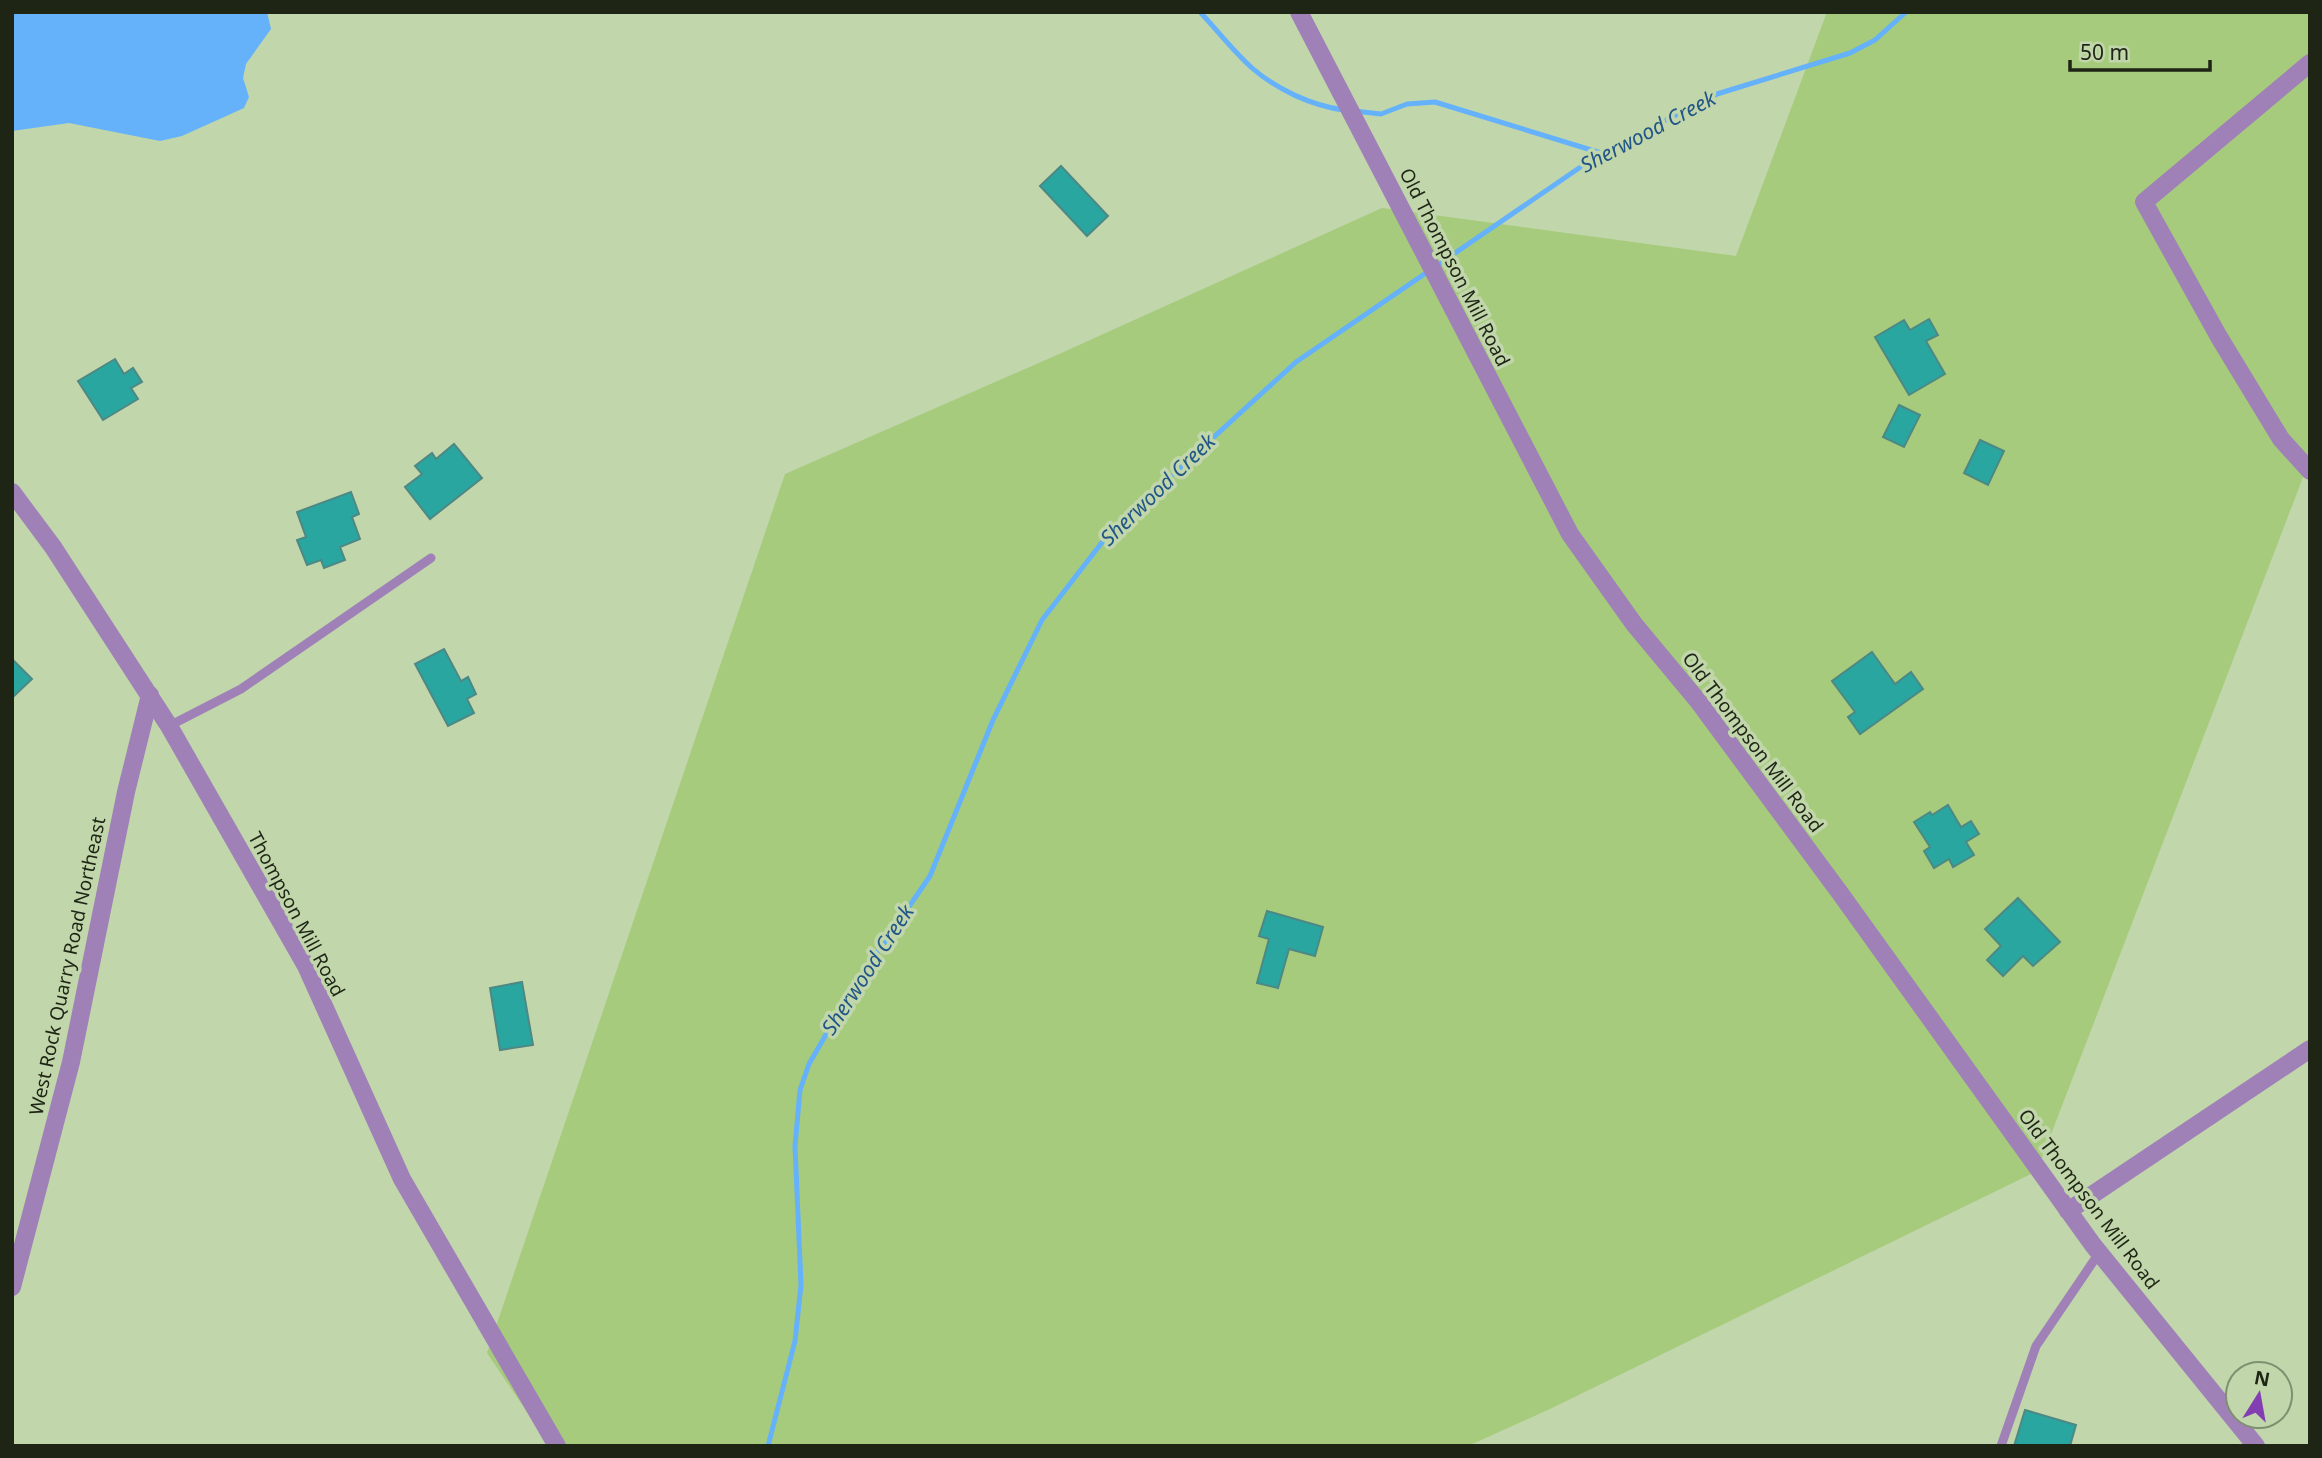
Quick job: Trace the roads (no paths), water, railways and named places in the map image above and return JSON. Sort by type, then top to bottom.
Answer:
[{"type":"street","name":"Old Thompson Mill Road","points":[[1299,12],[1570,534],[1634,624],[1698,701],[1840,893],[2099,1253],[2256,1446]]},
{"type":"street","points":[[2310,63],[2144,202],[2219,337],[2281,439],[2310,471]]},
{"type":"street","name":"Thompson Mill Road","points":[[12,492],[53,547],[169,726],[306,966],[402,1179],[558,1446]]},
{"type":"street","name":"West Rock Quarry Road Northeast","points":[[12,1287],[71,1062],[126,792],[150,695]]},
{"type":"street","points":[[2068,1211],[2310,1049]]},
{"type":"lane","points":[[169,726],[241,689],[431,558]]},
{"type":"lane","points":[[2001,1446],[2036,1346],[2099,1253]]},
{"type":"water","points":[[12,12],[267,12],[271,29],[246,64],[243,78],[249,97],[244,108],[182,136],[160,141],[69,123],[12,131]]},
{"type":"waterway","points":[[1200,12],[1245,61],[1272,83],[1307,100],[1344,110]]},
{"type":"waterway","name":"Sherwood Creek","points":[[768,1446],[795,1341],[801,1285],[795,1146],[800,1090],[809,1064],[851,991],[930,876],[993,720],[1042,620],[1110,532],[1296,362],[1601,153],[1717,94],[1850,53],[1875,40],[1906,12]]},
{"type":"waterway","points":[[1354,111],[1381,114],[1407,104],[1435,102],[1601,153]]}]
